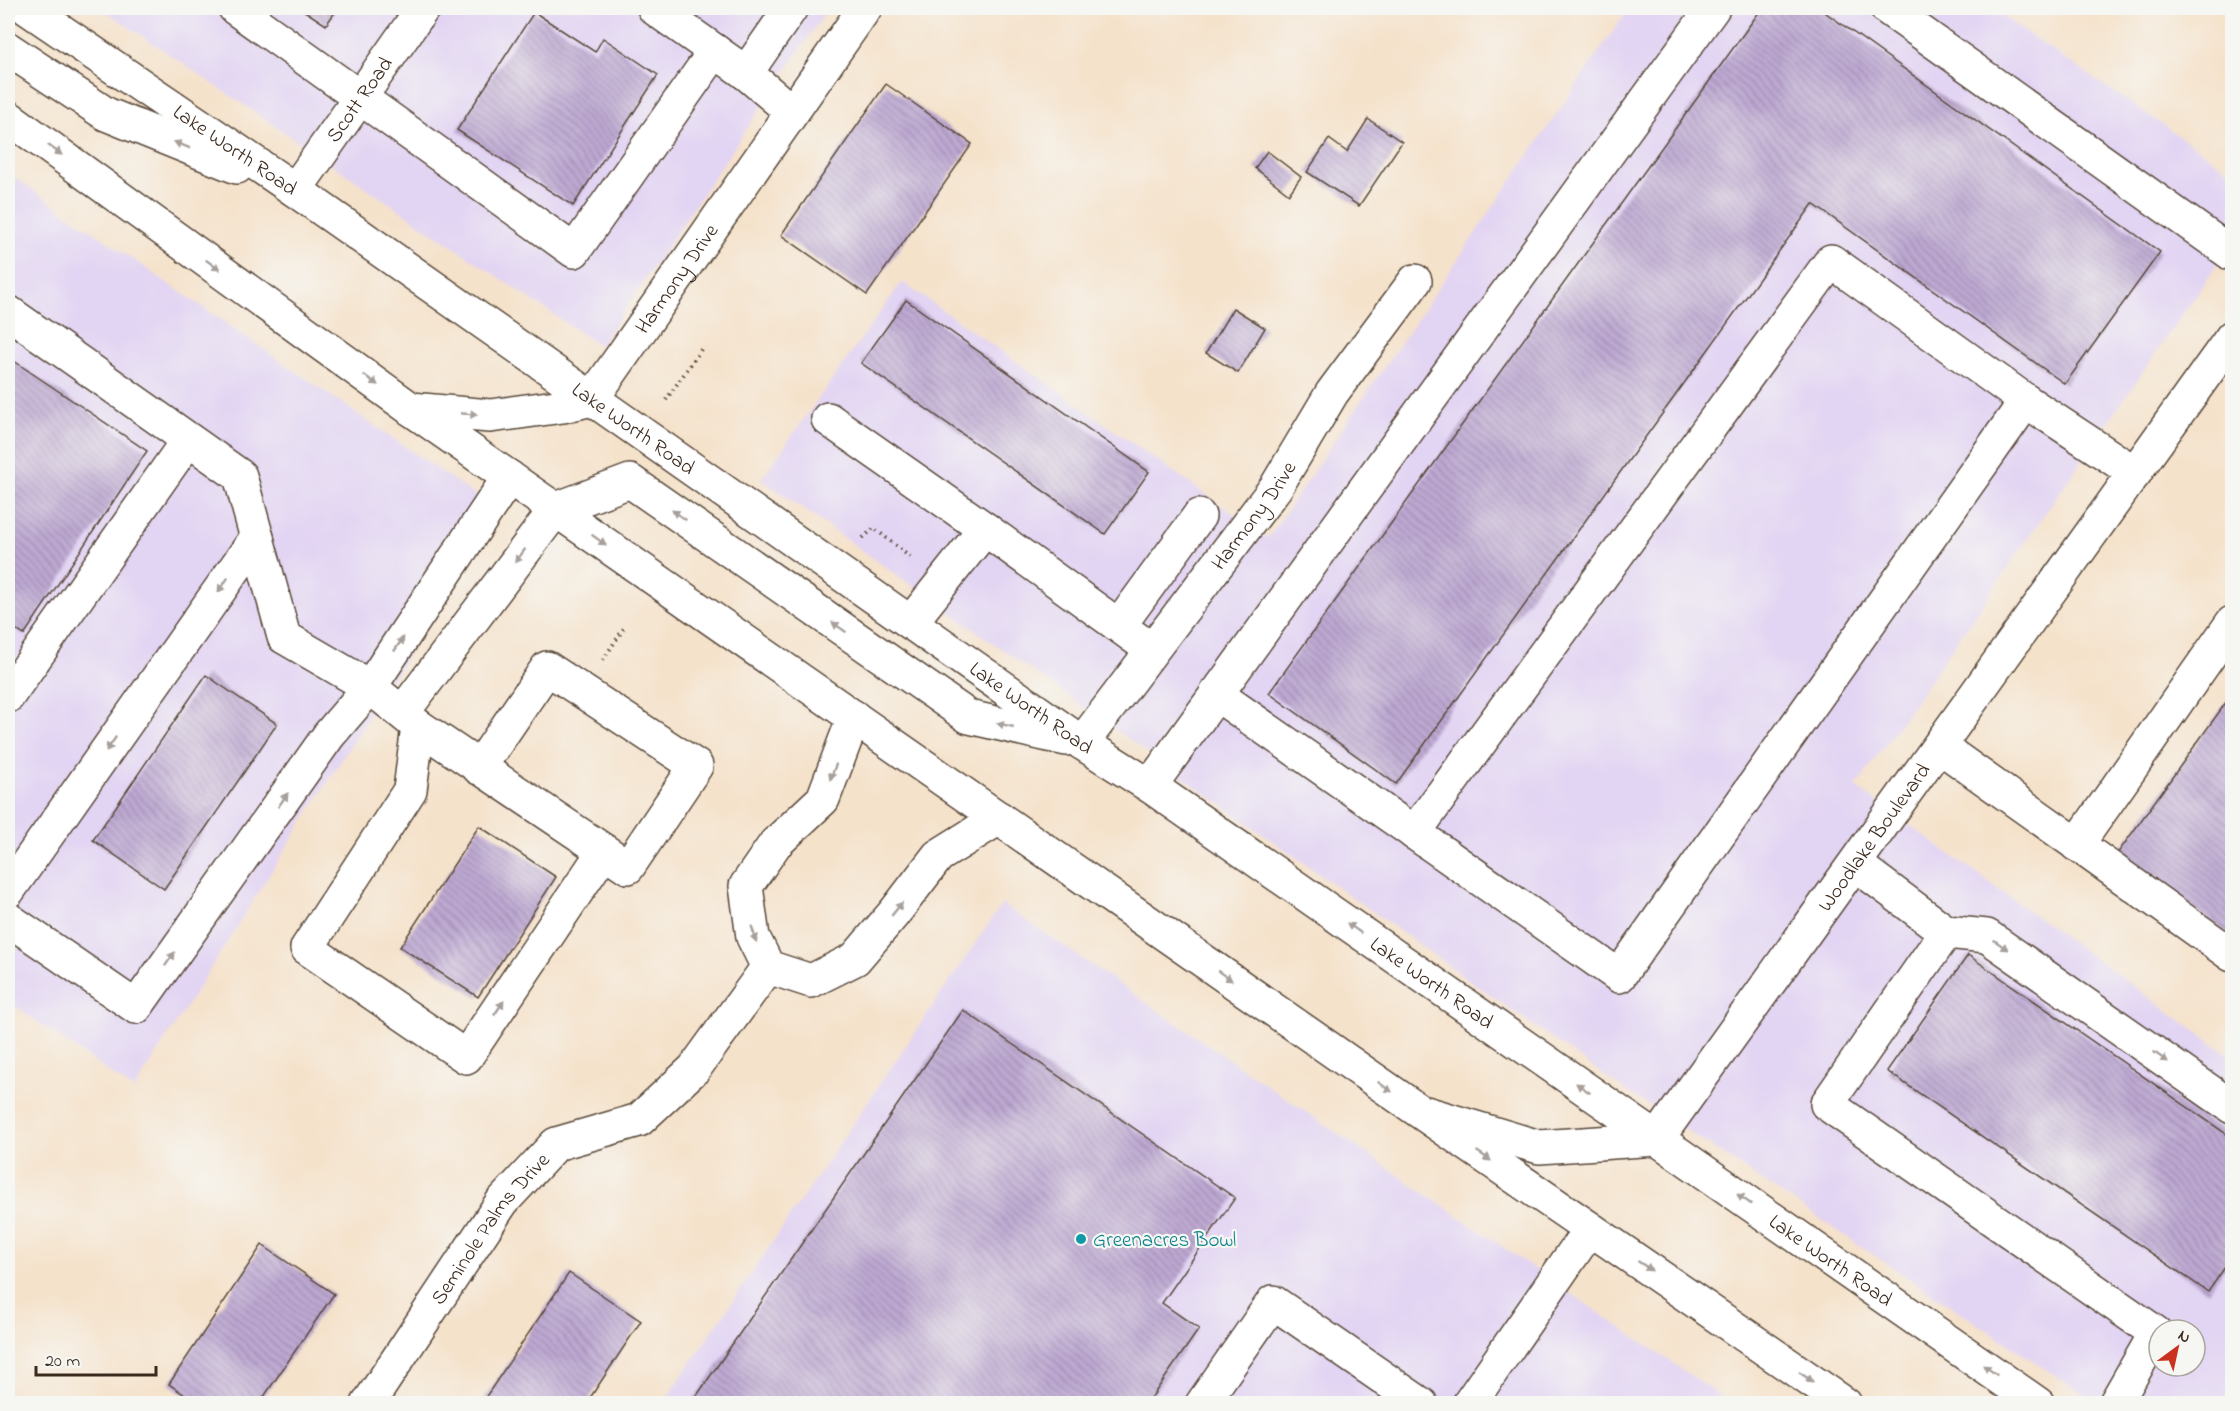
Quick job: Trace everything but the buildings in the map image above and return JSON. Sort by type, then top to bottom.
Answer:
[{"type":"main road","name":"Lake Worth Road","points":[[27,8],[295,190],[1082,743],[1150,786],[2038,1404]]},
{"type":"main road","points":[[235,8],[574,251],[715,51]]},
{"type":"main road","name":"Scott Road","points":[[295,190],[423,8]]},
{"type":"main road","points":[[654,8],[746,73],[792,112]]},
{"type":"main road","points":[[746,73],[791,8]]},
{"type":"main road","name":"Harmony Drive","points":[[592,399],[865,8]]},
{"type":"main road","points":[[1150,786],[1713,8]]},
{"type":"main road","points":[[1887,8],[2232,254]]},
{"type":"main road","points":[[8,49],[106,114],[295,190]]},
{"type":"main road","points":[[8,117],[411,409],[1419,1111],[1845,1404]]},
{"type":"main road","points":[[1414,833],[1831,261],[2026,400],[2135,473]]},
{"type":"main road","name":"Harmony Drive","points":[[1082,743],[1276,487],[1332,393],[1415,281]]},
{"type":"main road","points":[[8,312],[240,476],[284,637],[370,687],[410,719],[479,768],[628,867],[696,766],[547,668],[479,768]]},
{"type":"main road","name":"Woodlake Boulevard","points":[[1657,1139],[2232,338]]},
{"type":"main road","points":[[411,409],[490,416],[563,406],[592,399]]},
{"type":"main road","points":[[1216,694],[1619,976],[2026,400]]},
{"type":"main road","points":[[828,419],[1152,650]]},
{"type":"main road","points":[[8,696],[188,440]]},
{"type":"main road","points":[[8,919],[136,1007],[329,735],[370,687],[509,477]]},
{"type":"main road","points":[[604,851],[466,1057],[307,948],[410,790],[410,719],[556,509],[630,481],[969,717],[1082,743]]},
{"type":"main road","points":[[1119,626],[1199,516]]},
{"type":"main road","points":[[911,622],[985,529]]},
{"type":"main road","points":[[8,891],[257,537]]},
{"type":"main road","points":[[2077,845],[2232,623]]},
{"type":"main road","points":[[854,717],[823,799],[775,844],[746,886],[753,937],[768,967],[811,981],[855,959],[938,856],[999,818]]},
{"type":"main road","points":[[1939,746],[2232,955]]},
{"type":"main road","points":[[1855,864],[1946,932],[1988,936],[2232,1107]]},
{"type":"main road","points":[[1946,932],[1827,1104],[2156,1333],[2115,1404]]},
{"type":"main road","name":"Seminole Palms Drive","points":[[368,1404],[502,1202],[556,1144],[639,1120],[694,1069],[768,967]]},
{"type":"main road","points":[[1419,1111],[1539,1147],[1657,1139]]},
{"type":"main road","points":[[1469,1404],[1590,1229]]},
{"type":"main road","points":[[1202,1404],[1274,1302],[1421,1404]]},
{"type":"path","points":[[666,400],[702,348]]},
{"type":"path","points":[[863,538],[874,528],[911,558]]},
{"type":"path","points":[[601,663],[626,626]]},
{"type":"shaded area","points":[[101,8],[828,8],[600,346]]},
{"type":"shaded area","points":[[1629,8],[1990,8],[2232,172],[2232,243],[1856,787],[2232,1057],[2232,1403],[2097,1403],[1612,1081],[761,479],[902,282],[1268,538]]},
{"type":"shaded area","points":[[8,173],[498,511],[134,1090],[8,1001]]},
{"type":"shaded area","name":"Greenacres Bowl","points":[[1002,904],[1731,1403],[663,1404]]},
{"type":"place","name":"Greenacres Bowl","points":[[1081,1239]]}]
